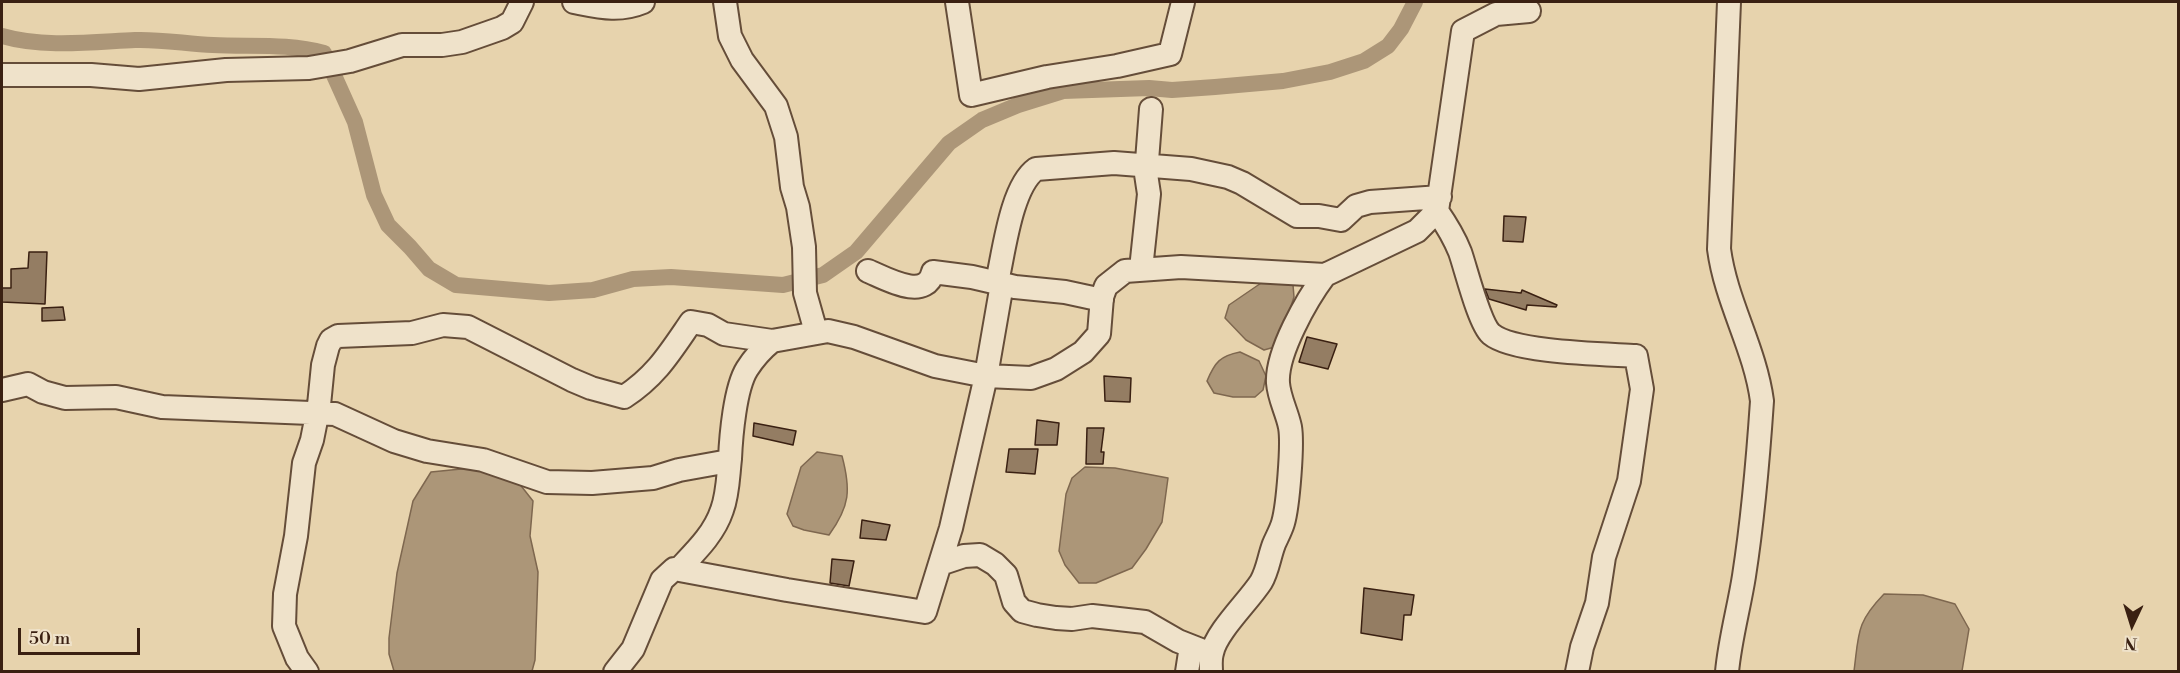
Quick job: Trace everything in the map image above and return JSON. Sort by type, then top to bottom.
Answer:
[{"type":"street","points":[[2,75],[91,75],[139,79],[226,70],[270,71],[309,68],[350,61],[402,45],[442,45],[480,37],[512,22],[522,2]]},
{"type":"street","points":[[574,2],[598,7],[627,9],[644,2]]},
{"type":"street","points":[[725,2],[730,36],[742,60],[776,106],[786,137],[792,187],[798,207],[804,247],[805,293],[816,332]]},
{"type":"street","points":[[957,2],[971,95],[1047,77],[1117,66],[1170,54],[1183,2]]},
{"type":"street","points":[[1727,672],[1730,643],[1744,579],[1754,510],[1762,401],[1760,384],[1749,348],[1722,272],[1719,249],[1729,2]]},
{"type":"street","points":[[307,672],[297,658],[284,626],[285,594],[296,536],[304,464],[312,440],[328,346],[331,340],[338,336],[412,333],[443,325],[468,327],[572,380],[624,397],[642,385],[667,359],[691,322],[708,325],[724,334],[772,341],[828,331],[840,333],[935,366],[986,376],[1031,378],[1068,363],[1083,352],[1099,334],[1102,300],[1106,286],[1116,276],[1125,272],[1181,267],[1325,275],[1417,231],[1438,204],[1463,31],[1496,14],[1529,11]]},
{"type":"street","points":[[1141,269],[1149,194],[1147,167],[1151,109]]},
{"type":"street","points":[[615,672],[633,649],[662,580],[674,568],[787,590],[925,612],[951,528],[986,376],[999,283],[1017,196],[1029,175],[1036,169],[1114,163],[1191,169],[1228,177],[1266,196],[1297,216],[1319,216],[1341,220],[1356,206],[1370,202],[1438,204]]},
{"type":"street","points":[[1438,204],[1457,245],[1483,319],[1491,333],[1514,344],[1558,351],[1636,356],[1641,389],[1629,482],[1604,557],[1597,603],[1582,647],[1578,672]]},
{"type":"street","points":[[868,271],[912,287],[925,285],[931,280],[933,272],[1065,292],[1102,300]]},
{"type":"street","points":[[1187,672],[1204,657],[1262,581],[1283,522],[1291,441],[1290,427],[1278,382],[1280,366],[1283,354],[1304,308],[1325,275]]},
{"type":"street","points":[[679,569],[702,544],[718,521],[724,507],[734,418],[746,371],[760,351],[772,341]]},
{"type":"street","points":[[2,390],[28,384],[43,392],[64,398],[116,398],[162,407],[335,414],[394,441],[427,451],[483,460],[547,482],[592,483],[652,478],[679,470],[729,461]]},
{"type":"street","points":[[940,564],[964,556],[980,555],[995,564],[1006,575],[1014,602],[1023,611],[1056,618],[1072,619],[1092,616],[1145,622],[1204,657]]},
{"type":"shaded area","points":[[1267,279],[1281,279],[1293,285],[1294,297],[1278,346],[1264,350],[1246,340],[1225,318],[1229,305]]},
{"type":"shaded area","points":[[1240,352],[1259,361],[1266,376],[1263,390],[1255,397],[1233,397],[1214,393],[1207,381],[1213,369],[1223,358]]},
{"type":"shaded area","points":[[817,452],[842,456],[847,479],[845,506],[829,535],[793,526],[787,514],[801,467]]},
{"type":"shaded area","points":[[1085,467],[1115,468],[1168,478],[1162,522],[1146,549],[1132,568],[1096,583],[1079,583],[1065,565],[1059,551],[1066,494],[1072,478]]},
{"type":"shaded area","points":[[471,468],[518,482],[533,501],[530,536],[538,572],[535,660],[532,671],[394,671],[389,654],[389,638],[397,573],[413,501],[431,472]]},
{"type":"shaded area","points":[[1884,594],[1923,595],[1955,604],[1969,629],[1962,671],[1854,671],[1860,629],[1868,613]]},
{"type":"building","points":[[1504,216],[1526,217],[1523,242],[1503,241]]},
{"type":"building","points":[[29,252],[47,252],[45,304],[2,302],[2,288],[11,288],[11,269],[28,268]]},
{"type":"building","points":[[1485,289],[1521,293],[1522,290],[1557,305],[1556,307],[1527,305],[1526,310],[1489,299]]},
{"type":"building","points":[[63,307],[65,320],[42,321],[42,308]]},
{"type":"building","points":[[1307,337],[1337,344],[1328,369],[1299,362]]},
{"type":"building","points":[[1104,376],[1131,378],[1130,402],[1105,401]]},
{"type":"building","points":[[1037,420],[1059,423],[1057,445],[1035,445]]},
{"type":"building","points":[[754,423],[796,431],[793,445],[753,436]]},
{"type":"building","points":[[1087,428],[1104,428],[1101,452],[1104,452],[1103,464],[1086,464]]},
{"type":"building","points":[[1009,449],[1038,449],[1035,474],[1006,472]]},
{"type":"building","points":[[862,520],[890,525],[886,540],[860,538]]},
{"type":"building","points":[[832,559],[854,561],[849,586],[830,583]]},
{"type":"building","points":[[1364,588],[1414,595],[1411,615],[1404,615],[1402,640],[1361,633]]},
{"type":"waterway","points":[[2,36],[51,43],[154,40],[283,47],[324,53],[355,122],[374,195],[388,225],[429,269],[456,285],[549,293],[593,290],[633,279],[671,277],[783,285],[823,275],[856,252],[949,143],[982,120],[1018,105],[1063,91],[1149,88],[1172,90],[1215,87],[1283,81],[1330,72],[1364,61],[1388,46],[1401,29],[1415,2]]}]
